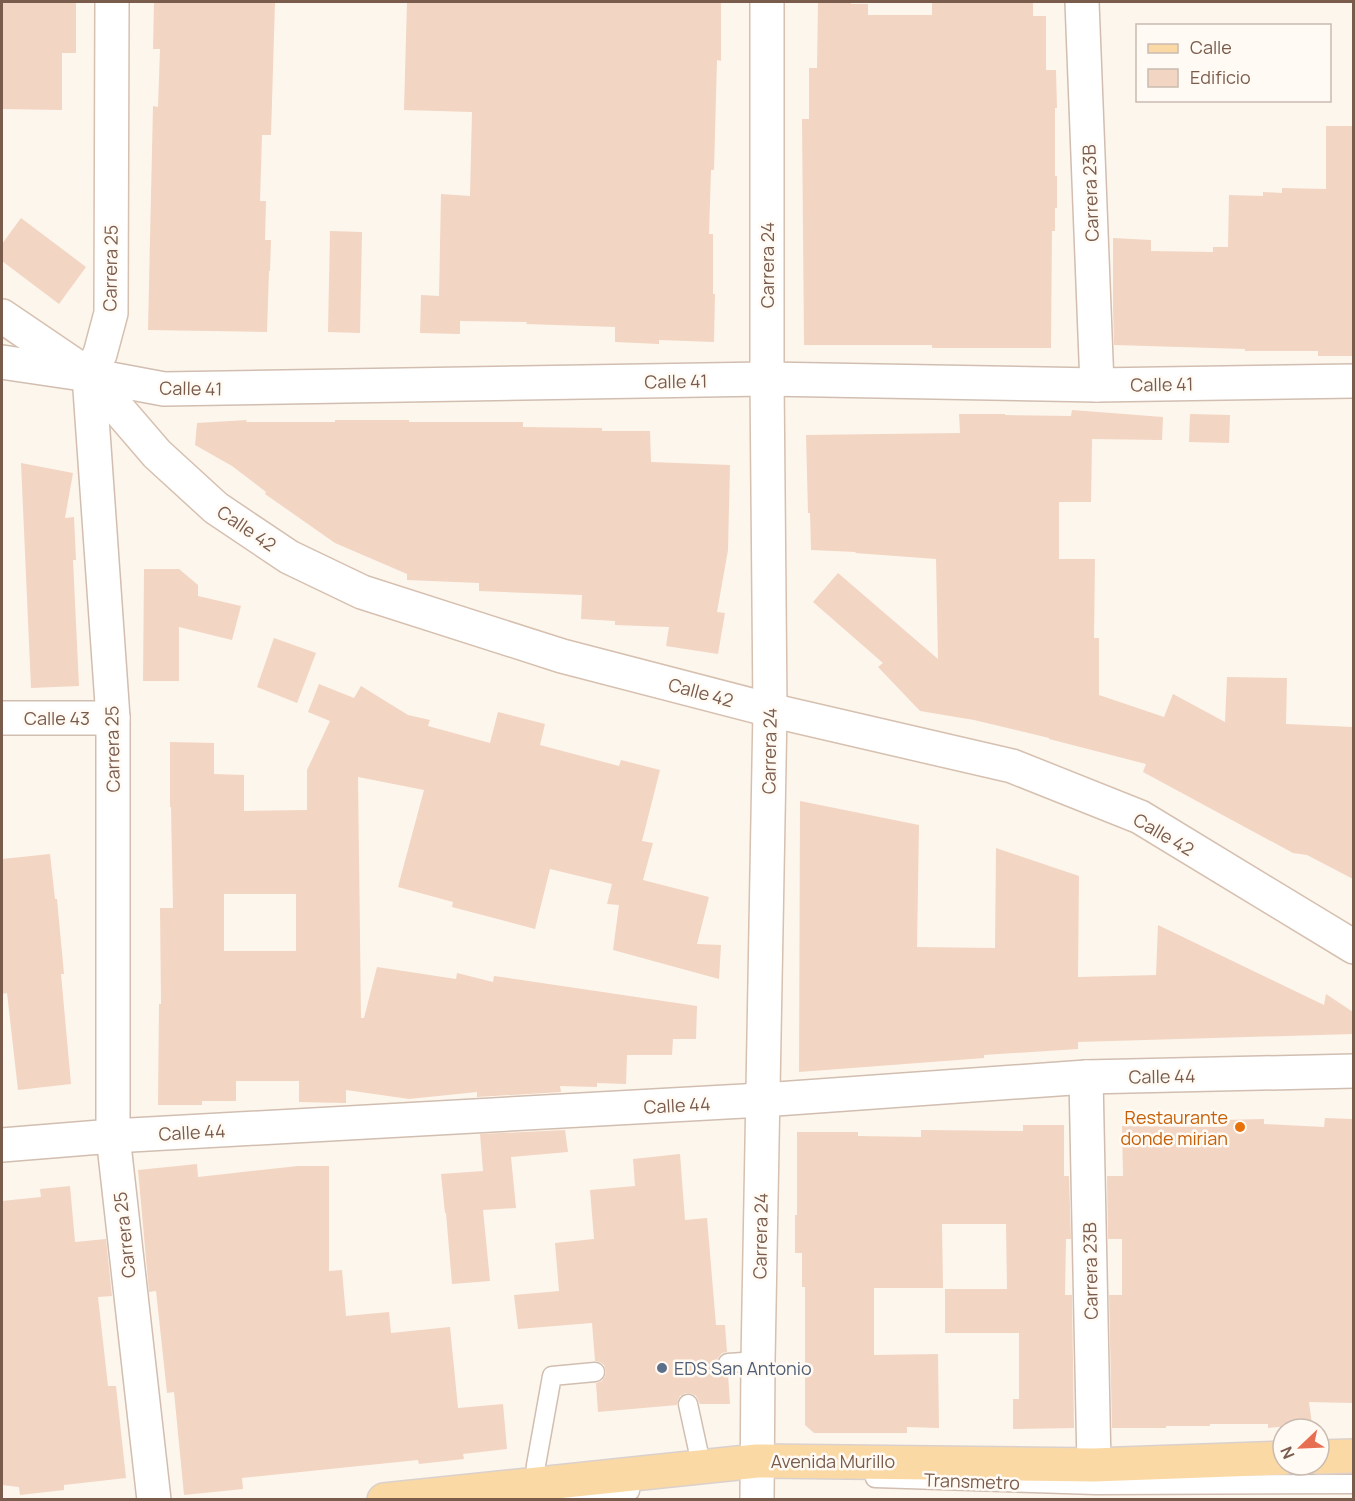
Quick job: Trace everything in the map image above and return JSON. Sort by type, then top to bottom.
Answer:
[{"type":"main road","points":[[1331,1457],[1353,1456]]},
{"type":"main road","name":"Avenida Murillo","points":[[384,1500],[545,1492],[698,1467],[757,1479],[820,1460],[1094,1465],[1271,1458]]},
{"type":"street","name":"Carrera 25","points":[[112,2],[111,313],[100,354],[89,375],[113,718],[113,1136],[154,1500]]},
{"type":"street","name":"Carrera 24","points":[[757,1479],[743,1362],[762,1100],[770,710],[767,2]]},
{"type":"street","name":"Carrera 23B","points":[[1082,2],[1098,385]]},
{"type":"street","points":[[2,316],[89,375]]},
{"type":"street","name":"Calle 41","points":[[2,362],[164,389],[767,380],[1098,385],[1353,381]]},
{"type":"street","name":"Calle 42","points":[[89,375],[157,454],[216,508],[289,557],[362,592],[562,656],[770,710],[1012,766],[1140,818],[1353,947]]},
{"type":"street","name":"Calle 43","points":[[2,718],[113,718]]},
{"type":"street","name":"Calle 44","points":[[2,1145],[113,1136],[762,1100],[1086,1077],[1353,1071]]},
{"type":"street","name":"Carrera 23B","points":[[1086,1077],[1094,1465]]},
{"type":"lane","points":[[545,1492],[536,1465],[552,1376],[596,1372]]},
{"type":"lane","points":[[688,1404],[698,1450],[698,1467]]},
{"type":"lane","name":"Transmetro","points":[[545,1492],[757,1479],[844,1478],[1096,1485],[1353,1484]]},
{"type":"building","points":[[2,2],[76,2],[76,53],[62,53],[62,110],[2,109]]},
{"type":"building","points":[[154,2],[275,2],[271,135],[262,135],[260,201],[266,201],[265,240],[271,240],[267,332],[148,330],[153,106],[158,107],[160,49],[153,49]]},
{"type":"building","points":[[407,2],[721,2],[721,61],[717,60],[714,170],[711,170],[709,234],[713,234],[714,342],[659,340],[659,344],[615,342],[615,327],[526,324],[527,322],[460,321],[460,334],[420,333],[421,295],[439,296],[441,194],[470,196],[472,112],[404,110]]},
{"type":"building","points":[[818,2],[868,4],[868,15],[932,15],[932,2],[1033,2],[1033,16],[1046,16],[1046,70],[1056,70],[1057,108],[1055,108],[1055,176],[1057,176],[1057,208],[1055,208],[1055,231],[1052,231],[1051,348],[804,345],[802,119],[809,119],[809,68],[817,68]]},
{"type":"building","points":[[1326,126],[1353,126],[1353,356],[1318,356],[1318,351],[1245,351],[1245,349],[1114,345],[1113,238],[1151,240],[1151,251],[1213,252],[1213,247],[1228,247],[1229,195],[1263,196],[1263,192],[1282,193],[1282,188],[1326,189]]},
{"type":"building","points":[[21,218],[86,267],[59,304],[2,261],[2,244]]},
{"type":"building","points":[[330,231],[362,232],[360,333],[328,332]]},
{"type":"building","points":[[1072,410],[1163,417],[1162,440],[1092,439],[1091,502],[1059,502],[1059,559],[1095,559],[1094,638],[1099,638],[1099,695],[1164,717],[1173,694],[1225,722],[1227,677],[1287,678],[1286,724],[1353,727],[1353,879],[1307,855],[1293,853],[1143,772],[1146,764],[974,720],[920,711],[878,667],[883,663],[813,602],[838,573],[938,659],[936,559],[811,550],[806,435],[960,433],[959,414],[1071,416]]},
{"type":"building","points":[[1190,414],[1230,415],[1229,443],[1189,442]]},
{"type":"building","points":[[247,420],[246,422],[409,420],[409,422],[523,422],[523,427],[650,431],[651,462],[730,465],[728,550],[717,612],[725,613],[718,654],[666,646],[669,627],[615,625],[615,621],[581,619],[582,595],[479,591],[479,583],[407,580],[407,574],[335,543],[265,494],[266,492],[232,466],[195,445],[197,423]]},
{"type":"building","points":[[21,463],[73,473],[65,518],[74,517],[76,560],[73,560],[79,686],[31,688]]},
{"type":"building","points":[[144,569],[179,569],[198,585],[198,596],[241,606],[232,640],[179,627],[179,681],[143,681]]},
{"type":"building","points":[[274,638],[316,653],[297,703],[257,687]]},
{"type":"building","points":[[319,684],[354,698],[361,686],[408,715],[430,720],[428,726],[490,743],[498,712],[545,724],[540,745],[619,766],[621,760],[660,770],[642,841],[653,843],[643,880],[709,897],[697,944],[721,945],[719,979],[613,950],[619,905],[607,904],[612,884],[550,869],[535,929],[452,907],[453,902],[398,887],[424,790],[358,777],[361,1018],[364,1018],[377,967],[456,979],[457,973],[493,982],[494,976],[697,1006],[696,1039],[673,1039],[672,1055],[627,1055],[626,1084],[597,1083],[597,1087],[560,1086],[561,1092],[477,1097],[477,1092],[409,1099],[346,1090],[346,1103],[299,1102],[299,1081],[236,1081],[236,1101],[202,1101],[202,1105],[158,1105],[159,1004],[161,1004],[160,908],[173,908],[170,742],[214,743],[214,774],[244,775],[244,811],[307,810],[307,770],[330,721],[308,712]],"holes":[[[224,894],[296,894],[296,951],[224,951]]]},
{"type":"building","points":[[800,801],[919,825],[917,947],[995,948],[996,848],[1079,876],[1078,977],[1156,975],[1158,925],[1324,1005],[1326,994],[1353,1012],[1353,1034],[1078,1042],[1078,1049],[799,1072]]},
{"type":"building","points":[[50,854],[64,974],[61,974],[71,1084],[18,1090],[7,993],[2,994],[2,859]]},
{"type":"building","points":[[1325,1118],[1353,1119],[1353,1403],[1309,1402],[1311,1417],[1271,1417],[1271,1428],[1268,1428],[1268,1424],[1210,1424],[1210,1426],[1166,1426],[1166,1428],[1112,1428],[1109,1295],[1122,1295],[1122,1239],[1108,1239],[1107,1176],[1123,1176],[1122,1126],[1222,1127],[1222,1120],[1264,1119],[1264,1124],[1324,1127]]},
{"type":"building","points":[[1023,1125],[1064,1125],[1064,1176],[1069,1176],[1071,1239],[1066,1239],[1065,1295],[1072,1295],[1074,1428],[1013,1429],[1013,1399],[1019,1399],[1019,1333],[945,1333],[945,1289],[1007,1289],[1006,1224],[942,1224],[943,1288],[874,1288],[874,1355],[938,1354],[939,1428],[907,1427],[907,1433],[814,1433],[805,1425],[805,1287],[802,1287],[802,1253],[795,1253],[797,1132],[858,1132],[858,1136],[921,1137],[921,1130],[1023,1131]]},
{"type":"building","points":[[565,1130],[568,1152],[511,1157],[516,1208],[483,1210],[490,1281],[452,1284],[441,1174],[483,1171],[480,1134]]},
{"type":"building","points":[[680,1154],[685,1220],[707,1218],[716,1325],[725,1325],[727,1352],[722,1353],[717,1364],[718,1369],[728,1374],[730,1404],[700,1404],[696,1396],[686,1393],[680,1396],[677,1405],[598,1412],[596,1383],[602,1381],[606,1372],[604,1365],[595,1361],[592,1323],[518,1329],[514,1295],[559,1291],[555,1243],[594,1239],[590,1190],[635,1186],[633,1159]]},
{"type":"building","points":[[197,1164],[198,1177],[298,1166],[329,1166],[329,1271],[342,1270],[346,1316],[389,1312],[391,1333],[450,1327],[458,1408],[503,1404],[507,1449],[463,1454],[464,1459],[419,1464],[418,1460],[242,1478],[243,1489],[184,1495],[174,1392],[167,1393],[156,1291],[149,1292],[138,1170]]},
{"type":"building","points":[[70,1186],[75,1242],[106,1239],[112,1296],[98,1297],[108,1386],[116,1386],[126,1478],[64,1485],[64,1490],[20,1495],[19,1487],[2,1485],[2,1201],[41,1197],[40,1189]]},
{"type":"place","name":"Restaurante donde mirian","points":[[1240,1127]]},
{"type":"place","name":"EDS San Antonio","points":[[662,1368]]}]
